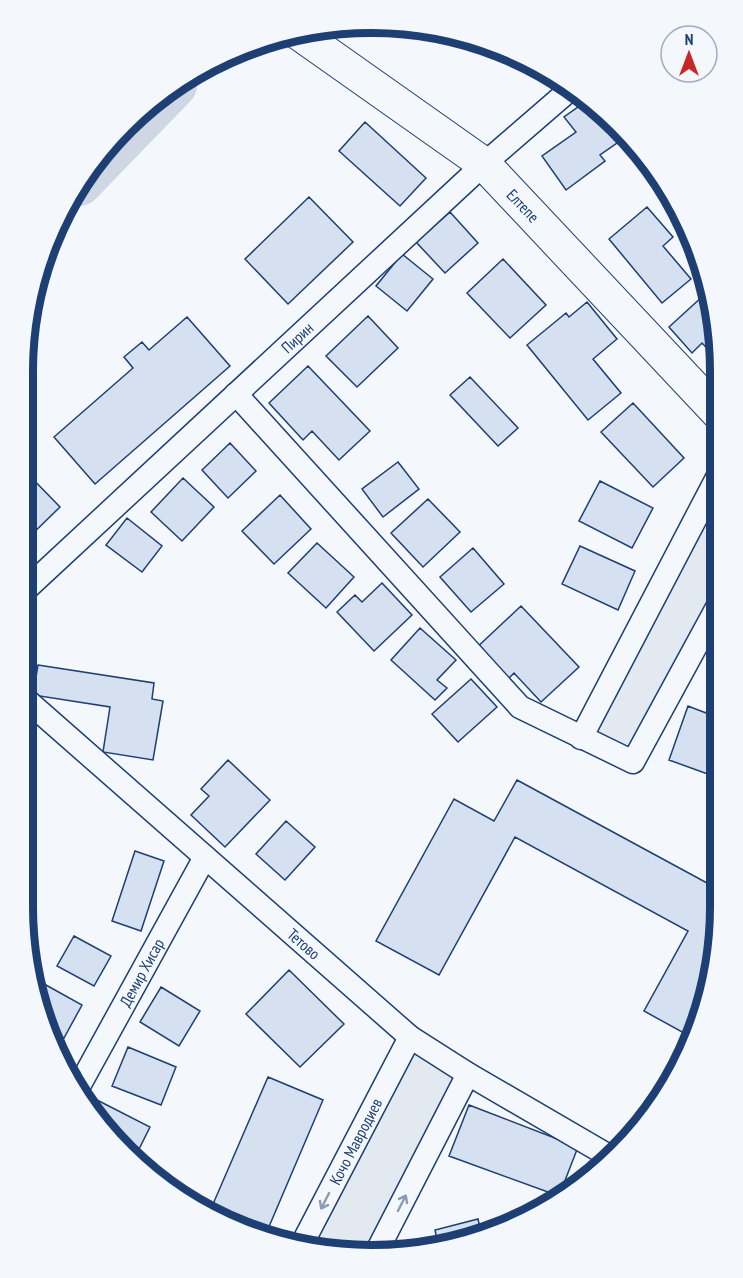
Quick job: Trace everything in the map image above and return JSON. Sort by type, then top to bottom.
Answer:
[{"type":"main road","name":"Елтепе","points":[[308,40],[484,164],[710,404]]},
{"type":"street","name":"Пирин","points":[[33,583],[484,164],[565,94]]},
{"type":"street","points":[[236,394],[520,707],[581,738],[633,762],[710,620]]},
{"type":"street","points":[[581,738],[710,491]]},
{"type":"street","name":"Тетово","points":[[33,706],[410,1037],[468,1074],[604,1153]]},
{"type":"street","name":"Демир Хисар","points":[[82,1082],[205,857]]},
{"type":"street","name":"Кочо Мавродиев","points":[[305,1238],[410,1037]]},
{"type":"street","points":[[380,1245],[468,1074]]},
{"type":"shaded area","points":[[710,491],[710,620],[633,762],[581,738]]},
{"type":"shaded area","points":[[410,1037],[468,1074],[377,1245],[327,1242],[305,1238]]},
{"type":"building","points":[[581,105],[620,141],[600,155],[605,161],[566,190],[542,156],[576,132],[564,117]]},
{"type":"building","points":[[365,122],[426,178],[400,206],[339,151]]},
{"type":"building","points":[[309,197],[353,242],[288,304],[245,259]]},
{"type":"building","points":[[647,207],[673,237],[663,246],[691,279],[662,303],[609,239]]},
{"type":"building","points":[[450,212],[478,243],[445,273],[416,242]]},
{"type":"building","points":[[402,254],[433,279],[407,311],[376,286]]},
{"type":"building","points":[[503,259],[546,305],[510,338],[467,293]]},
{"type":"building","points":[[701,298],[709,350],[702,343],[692,353],[669,327]]},
{"type":"building","points":[[587,302],[617,339],[593,359],[621,393],[588,420],[527,345],[566,313],[569,317]]},
{"type":"building","points":[[368,316],[398,348],[357,387],[326,356]]},
{"type":"building","points":[[187,317],[230,366],[95,484],[54,437],[133,368],[124,357],[142,342],[149,350]]},
{"type":"building","points":[[308,366],[370,431],[339,460],[312,431],[303,440],[269,403]]},
{"type":"building","points":[[470,377],[518,428],[498,446],[450,395]]},
{"type":"building","points":[[633,403],[684,458],[653,487],[601,432]]},
{"type":"building","points":[[230,443],[256,471],[228,498],[202,470]]},
{"type":"building","points":[[398,462],[419,489],[383,517],[362,489]]},
{"type":"building","points":[[183,478],[214,507],[182,541],[151,512]]},
{"type":"building","points":[[33,479],[60,507],[33,533]]},
{"type":"building","points":[[600,481],[653,508],[632,548],[579,521]]},
{"type":"building","points":[[280,495],[311,529],[274,564],[242,531]]},
{"type":"building","points":[[428,499],[460,532],[423,567],[391,533]]},
{"type":"building","points":[[127,518],[162,546],[142,572],[106,545]]},
{"type":"building","points":[[317,543],[354,577],[326,608],[288,573]]},
{"type":"building","points":[[580,546],[635,571],[618,610],[562,584]]},
{"type":"building","points":[[473,548],[504,584],[471,612],[440,577]]},
{"type":"building","points":[[382,583],[412,615],[374,651],[337,612],[355,595],[362,602]]},
{"type":"building","points":[[521,606],[579,667],[541,702],[514,673],[503,684],[472,652]]},
{"type":"building","points":[[420,628],[456,660],[437,680],[447,688],[435,700],[391,660]]},
{"type":"building","points":[[38,665],[154,683],[152,699],[163,701],[153,760],[103,752],[110,707],[33,695]]},
{"type":"building","points":[[471,679],[497,707],[458,742],[432,714]]},
{"type":"building","points":[[710,701],[710,775],[669,760],[688,706],[706,713]]},
{"type":"building","points":[[228,760],[270,800],[225,847],[191,815],[209,796],[201,789]]},
{"type":"building","points":[[517,780],[710,885],[707,951],[698,994],[685,1034],[644,1011],[688,931],[515,837],[439,975],[376,941],[454,799],[494,821]]},
{"type":"building","points":[[286,821],[315,847],[285,880],[256,854]]},
{"type":"building","points":[[135,851],[164,861],[141,931],[112,921]]},
{"type":"building","points":[[74,936],[111,956],[94,986],[57,966]]},
{"type":"building","points":[[289,970],[344,1024],[300,1067],[246,1014]]},
{"type":"building","points":[[42,983],[82,1005],[64,1038],[59,1035]]},
{"type":"building","points":[[161,987],[200,1011],[179,1046],[140,1022]]},
{"type":"building","points":[[128,1047],[176,1067],[161,1105],[112,1086]]},
{"type":"building","points":[[268,1077],[323,1100],[268,1228],[212,1205]]},
{"type":"building","points":[[97,1100],[150,1127],[138,1151],[117,1130],[96,1103]]},
{"type":"building","points":[[469,1105],[578,1147],[563,1186],[552,1193],[449,1156]]},
{"type":"building","points":[[478,1219],[480,1227],[437,1238],[435,1230]]}]
